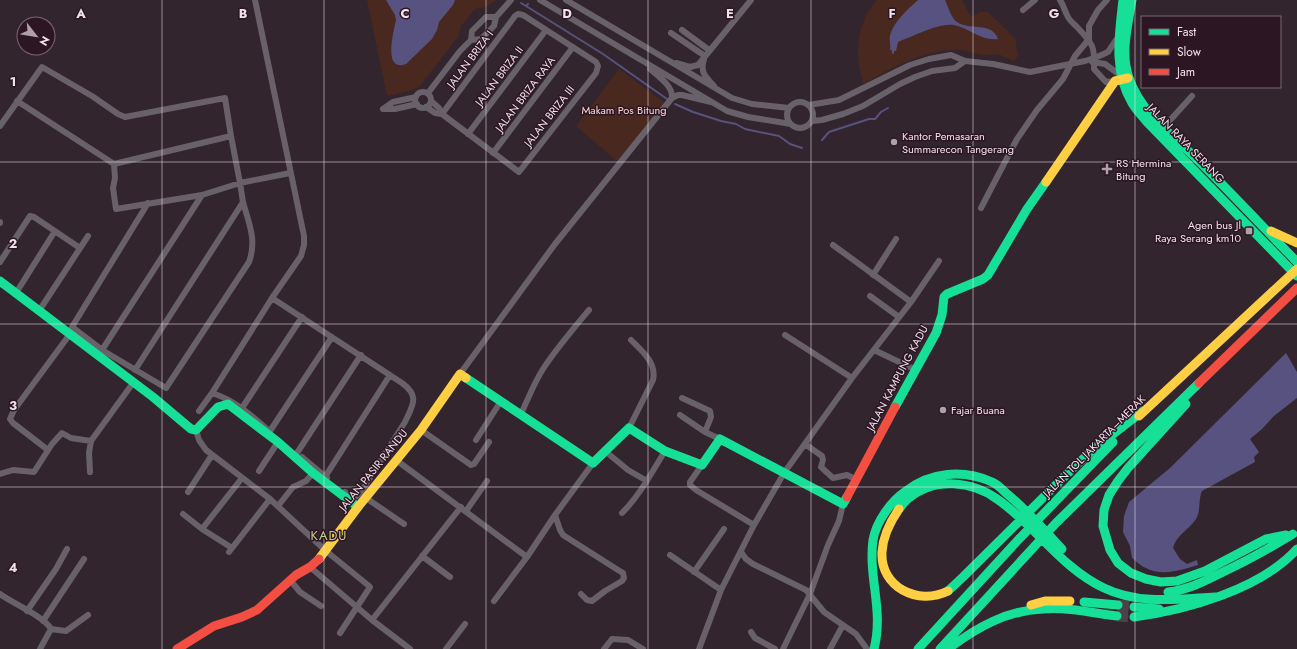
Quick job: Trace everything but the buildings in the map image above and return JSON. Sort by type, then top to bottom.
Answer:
[{"type":"main road","name":"JALAN RAYA SERANG","points":[[1123,0],[1119,34],[1118,63],[1121,79],[1130,101],[1147,122],[1252,223],[1263,227],[1297,262]]},
{"type":"main road","name":"JALAN RAYA SERANG","points":[[1121,79],[1126,65],[1125,55],[1132,0]]},
{"type":"main road","name":"JALAN RAYA SERANG","points":[[1121,79],[1133,89],[1145,107],[1164,127],[1197,158],[1297,276]]},
{"type":"main road","name":"JALAN KAMPUNG KADU","points":[[843,504],[855,478],[936,333],[942,315],[944,297],[949,293],[983,279],[988,275],[1027,209],[1121,79]]},
{"type":"main road","points":[[1263,227],[1297,243]]},
{"type":"main road","name":"JALAN TOL JAKARTA–MERAK","points":[[918,649],[1019,539],[1143,411],[1297,269]]},
{"type":"main road","points":[[0,281],[191,429],[196,430],[201,427],[220,406],[228,404],[278,442],[313,473],[358,507]]},
{"type":"main road","points":[[940,649],[1056,523],[1297,288]]},
{"type":"main road","points":[[1268,315],[1113,488],[1106,503],[1103,517],[1103,528],[1110,552],[1121,566],[1138,576],[1150,580],[1164,581],[1186,579],[1267,538],[1295,532]]},
{"type":"main road","points":[[460,374],[593,463],[629,428],[665,450],[702,465],[720,440],[843,504]]},
{"type":"main road","name":"JALAN PASIR RANDU","points":[[177,649],[214,626],[251,613],[296,575],[310,567],[326,551],[358,507],[421,430],[460,374]]},
{"type":"main road","points":[[1143,411],[1088,455],[1035,505],[1009,531],[959,581],[946,591],[937,596],[922,597],[911,595],[901,590],[891,582],[886,573],[882,560],[883,542],[886,529],[899,508],[909,498],[921,490],[942,484],[962,484],[982,490],[993,496],[1012,511],[1083,577],[1105,590],[1132,598],[1147,599],[1215,596]]},
{"type":"main road","points":[[874,649],[877,639],[878,615],[872,560],[873,540],[878,525],[886,509],[902,491],[929,478],[943,474],[969,475],[992,483],[1015,499],[1066,553],[1082,567],[1108,584],[1135,591],[1150,593],[1181,591],[1195,586],[1218,582],[1274,553],[1295,532]]},
{"type":"main road","points":[[1134,617],[1155,615],[1177,610],[1215,596],[1229,593],[1272,572],[1297,550]]},
{"type":"main road","points":[[948,649],[981,625],[1031,604],[1046,601],[1070,601]]},
{"type":"main road","points":[[1084,602],[1118,605]]},
{"type":"main road","points":[[1134,607],[1177,610]]},
{"type":"main road","points":[[1013,612],[1059,609],[1117,616]]},
{"type":"street","points":[[199,411],[289,272],[301,256],[304,245],[304,236],[255,0]]},
{"type":"street","points":[[471,40],[481,39],[494,26],[496,17],[511,0]]},
{"type":"street","points":[[540,0],[727,111],[748,117],[791,124],[797,127],[804,127],[812,120],[813,114],[809,105]]},
{"type":"street","points":[[566,0],[668,62],[732,98],[752,104],[789,108]]},
{"type":"street","points":[[668,62],[690,67],[698,65],[750,0]]},
{"type":"street","points":[[1023,10],[1035,0]]},
{"type":"street","points":[[1060,0],[1065,7],[1069,18],[1089,39],[1095,52],[1094,69],[1106,82],[1121,79]]},
{"type":"street","points":[[981,208],[1017,139],[1037,110],[1063,79],[1075,56],[1089,39],[1089,26],[1098,10],[1107,0]]},
{"type":"street","name":"JALAN BRIZA I","points":[[442,114],[515,16],[518,14],[523,15],[546,30]]},
{"type":"street","points":[[428,94],[460,51],[471,40],[472,31],[486,17],[496,17]]},
{"type":"street","points":[[546,30],[573,47]]},
{"type":"street","name":"JALAN BRIZA II","points":[[468,134],[546,30]]},
{"type":"street","points":[[682,30],[710,50]]},
{"type":"street","points":[[671,33],[705,56]]},
{"type":"street","points":[[791,124],[787,115],[789,108],[796,102],[803,102],[809,105],[839,100],[910,65],[929,59],[951,55],[965,61],[993,64],[1030,72],[1045,68],[1097,60],[1108,52],[1119,34]]},
{"type":"street","name":"JALAN BRIZA III","points":[[493,153],[519,172],[596,73],[598,66],[596,62],[573,47]]},
{"type":"street","name":"JALAN BRIZA RAYA","points":[[493,153],[573,47]]},
{"type":"street","points":[[705,56],[702,71],[704,76],[719,91]]},
{"type":"street","points":[[1097,60],[1105,64],[1121,79]]},
{"type":"street","points":[[642,61],[670,88],[672,98]]},
{"type":"street","points":[[812,120],[822,120],[843,114],[863,106],[915,77],[932,71],[954,68],[965,61]]},
{"type":"street","points":[[0,126],[42,67],[125,117],[225,98],[243,202],[253,244],[253,252],[249,262],[168,387],[164,388],[102,350],[72,327],[148,204]]},
{"type":"street","points":[[442,114],[420,106],[417,101],[421,92],[430,96],[431,102],[439,108],[442,114],[493,153]]},
{"type":"street","points":[[460,374],[555,244],[672,98],[682,95],[711,102]]},
{"type":"street","points":[[1164,127],[1192,96]]},
{"type":"street","points":[[18,101],[114,164],[231,136]]},
{"type":"street","points":[[426,107],[431,102]]},
{"type":"street","points":[[114,164],[115,178],[113,188],[116,209],[202,195],[240,183],[290,173]]},
{"type":"street","points":[[102,350],[202,195]]},
{"type":"street","points":[[135,370],[243,202]]},
{"type":"street","points":[[0,262],[30,216],[34,216],[80,248]]},
{"type":"street","points":[[16,293],[55,231]]},
{"type":"street","points":[[39,311],[88,236]]},
{"type":"street","points":[[873,275],[896,239]]},
{"type":"street","points":[[833,245],[911,302]]},
{"type":"street","points":[[699,649],[721,590],[754,525],[784,473],[852,378],[911,302],[939,261]]},
{"type":"street","points":[[870,296],[899,317]]},
{"type":"street","points":[[212,393],[225,397],[242,408],[351,497],[357,496],[361,492],[405,422],[413,403],[414,396],[407,386],[390,374],[272,298]]},
{"type":"street","points":[[521,414],[543,369],[572,329],[589,310]]},
{"type":"street","points":[[242,408],[302,317]]},
{"type":"street","points":[[48,450],[13,423],[10,419],[14,410],[70,334]]},
{"type":"street","points":[[785,335],[852,378]]},
{"type":"street","points":[[270,431],[332,337]]},
{"type":"street","points":[[629,428],[655,373],[648,358],[631,340]]},
{"type":"street","points":[[874,350],[916,370]]},
{"type":"street","points":[[297,453],[361,356]]},
{"type":"street","points":[[325,477],[390,374]]},
{"type":"street","points":[[90,472],[89,453],[91,441],[133,383]]},
{"type":"street","points":[[682,398],[712,412],[706,432]]},
{"type":"street","points":[[476,440],[501,401]]},
{"type":"street","points":[[680,415],[720,440]]},
{"type":"street","points":[[196,430],[202,445],[212,455],[270,499],[326,551],[370,587],[340,633]]},
{"type":"street","points":[[421,430],[471,465],[474,464],[489,442]]},
{"type":"street","points":[[0,474],[13,470],[34,472],[48,450],[62,433],[74,439],[91,441]]},
{"type":"street","points":[[259,471],[278,442]]},
{"type":"street","points":[[805,444],[824,458],[821,465],[822,469],[833,478],[847,475],[855,478]]},
{"type":"street","points":[[622,513],[629,506],[647,481],[665,450]]},
{"type":"street","points":[[605,451],[628,470],[647,481]]},
{"type":"street","points":[[188,492],[212,455]]},
{"type":"street","points":[[396,460],[527,557]]},
{"type":"street","points":[[494,601],[593,463]]},
{"type":"street","points":[[702,465],[690,482],[690,485],[754,525]]},
{"type":"street","points":[[278,506],[293,487],[306,481],[313,473]]},
{"type":"street","points":[[202,529],[242,478]]},
{"type":"street","points":[[372,620],[422,556],[487,480]]},
{"type":"street","points":[[366,498],[404,524]]},
{"type":"street","points":[[183,514],[231,550],[270,499]]},
{"type":"street","name":"JALAN KAMPUNG KADU","points":[[783,649],[810,594],[828,545],[839,521],[843,504]]},
{"type":"street","points":[[555,515],[563,535],[618,570],[624,576],[622,581],[592,601],[587,600],[581,594]]},
{"type":"street","points":[[694,572],[724,529]]},
{"type":"street","points":[[27,611],[56,569],[67,549]]},
{"type":"street","points":[[741,552],[749,562],[806,590],[827,615],[856,634],[867,649]]},
{"type":"street","points":[[670,555],[721,590]]},
{"type":"street","points":[[422,556],[450,577]]},
{"type":"street","points":[[44,621],[84,560]]},
{"type":"street","points":[[310,567],[357,608],[410,649]]},
{"type":"street","points":[[290,580],[300,592],[321,606]]},
{"type":"street","points":[[0,594],[44,621],[51,629],[66,631],[88,615]]},
{"type":"street","points":[[446,649],[465,624]]},
{"type":"street","points":[[830,649],[843,625]]},
{"type":"street","points":[[40,649],[51,629]]},
{"type":"street","points":[[751,632],[755,638],[775,649]]},
{"type":"street","points":[[604,649],[612,639],[628,640],[643,649]]},
{"type":"green space","points":[[367,0],[497,0],[486,7],[475,9],[461,26],[458,37],[419,87],[387,96]]},
{"type":"green space","points":[[877,0],[962,0],[971,17],[980,12],[988,12],[1015,38],[1018,56],[1014,61],[1000,55],[981,55],[957,50],[930,53],[907,61],[863,84],[858,57],[859,39],[865,17],[872,5]]},
{"type":"green space","name":"Makam Pos Bitung","points":[[619,69],[665,103],[619,163],[576,126]]},
{"type":"shaded area","points":[[386,0],[455,0],[453,5],[439,22],[432,39],[406,64],[399,65],[394,62],[391,49],[396,20],[395,15]]},
{"type":"shaded area","points":[[918,0],[945,0],[951,15],[957,22],[962,25],[991,30],[995,33],[998,39],[986,38],[960,27],[948,25],[933,28],[898,42],[896,51],[890,50],[890,35],[892,30],[902,16]]},
{"type":"shaded area","points":[[1286,353],[1297,372],[1297,398],[1274,416],[1250,439],[1259,452],[1254,457],[1255,462],[1202,491],[1198,516],[1175,543],[1173,548],[1180,559],[1187,564],[1197,560],[1198,565],[1166,572],[1154,571],[1142,566],[1132,558],[1130,546],[1123,532],[1124,516],[1129,502],[1170,468]]},
{"type":"waterway","points":[[521,3],[526,6],[528,4]]},
{"type":"waterway","points":[[526,6],[603,54],[667,99]]},
{"type":"waterway","points":[[675,104],[693,112],[736,124],[745,129],[779,136],[790,144],[802,148]]},
{"type":"waterway","points":[[822,140],[829,132],[869,119],[875,119],[881,112],[888,108]]},
{"type":"tunnel","points":[[1118,605],[1134,607]]},
{"type":"tunnel","points":[[1117,616],[1134,617]]},
{"type":"traffic: fast","points":[[1123,0],[1119,40],[1120,66],[1126,91],[1137,111],[1297,276]]},
{"type":"traffic: fast","points":[[1132,0],[1127,29],[1125,59],[1129,78],[1142,103],[1160,125],[1201,163],[1297,262]]},
{"type":"traffic: fast","points":[[895,407],[936,333],[942,315],[944,297],[947,294],[983,279],[988,275],[1027,209],[1046,182]]},
{"type":"traffic: fast","points":[[0,281],[153,397],[191,429],[196,430],[218,407],[228,404],[278,442],[313,473],[358,507]]},
{"type":"traffic: fast","points":[[466,378],[593,463],[629,428],[665,451],[702,465],[720,439],[843,504],[847,497]]},
{"type":"traffic: fast","points":[[940,649],[1056,523],[1199,383]]},
{"type":"traffic: fast","points":[[1186,404],[1128,468],[1109,495],[1104,510],[1103,526],[1110,550],[1118,563],[1131,573],[1146,579],[1161,582],[1177,581],[1205,571],[1266,539],[1286,535]]},
{"type":"traffic: fast","points":[[948,591],[1071,470],[1095,448],[1143,411]]},
{"type":"traffic: fast","points":[[918,649],[1019,539],[1113,442]]},
{"type":"traffic: fast","points":[[874,649],[877,635],[877,607],[872,568],[873,540],[877,526],[885,512],[900,495],[916,485],[937,476],[948,474],[970,475],[992,482],[1021,506],[1062,549]]},
{"type":"traffic: fast","points":[[899,509],[909,498],[919,491],[930,487],[942,484],[953,484],[976,488],[987,493],[1011,509],[1061,558],[1089,580],[1104,588],[1131,597],[1145,599],[1173,600],[1215,597]]},
{"type":"traffic: fast","points":[[1168,592],[1203,582],[1250,559],[1293,534]]},
{"type":"traffic: fast","points":[[1134,617],[1155,614],[1199,603],[1244,586],[1264,576],[1282,563],[1297,549]]},
{"type":"traffic: fast","points":[[1084,602],[1118,605]]},
{"type":"traffic: fast","points":[[1134,607],[1159,609]]},
{"type":"traffic: fast","points":[[948,649],[981,627],[1005,617],[1030,610],[1062,609],[1117,616]]},
{"type":"traffic: slow","points":[[1046,182],[1115,81],[1128,78]]},
{"type":"traffic: slow","points":[[1271,231],[1297,243]]},
{"type":"traffic: slow","points":[[1139,416],[1297,269]]},
{"type":"traffic: slow","points":[[319,559],[358,507],[421,430],[460,374],[466,378]]},
{"type":"traffic: slow","points":[[899,509],[884,540],[882,552],[883,564],[887,575],[894,584],[913,594],[925,596],[936,595],[948,591]]},
{"type":"traffic: slow","points":[[1031,605],[1045,601],[1070,601]]},
{"type":"traffic: jam","points":[[1199,383],[1297,288]]},
{"type":"traffic: jam","points":[[847,497],[895,407]]},
{"type":"traffic: jam","points":[[177,649],[214,626],[242,617],[257,610],[296,575],[310,567],[319,559]]},
{"type":"place","name":"Kantor Pemasaran Summarecon Tangerang","points":[[894,142]]},
{"type":"place","name":"RS Hermina Bitung","points":[[1107,169]]},
{"type":"place","name":"Agen bus Jl Raya Serang km10","points":[[1249,231]]},
{"type":"place","name":"Fajar Buana","points":[[943,410]]},
{"type":"district","name":"KADU","points":[[329,535]]}]
